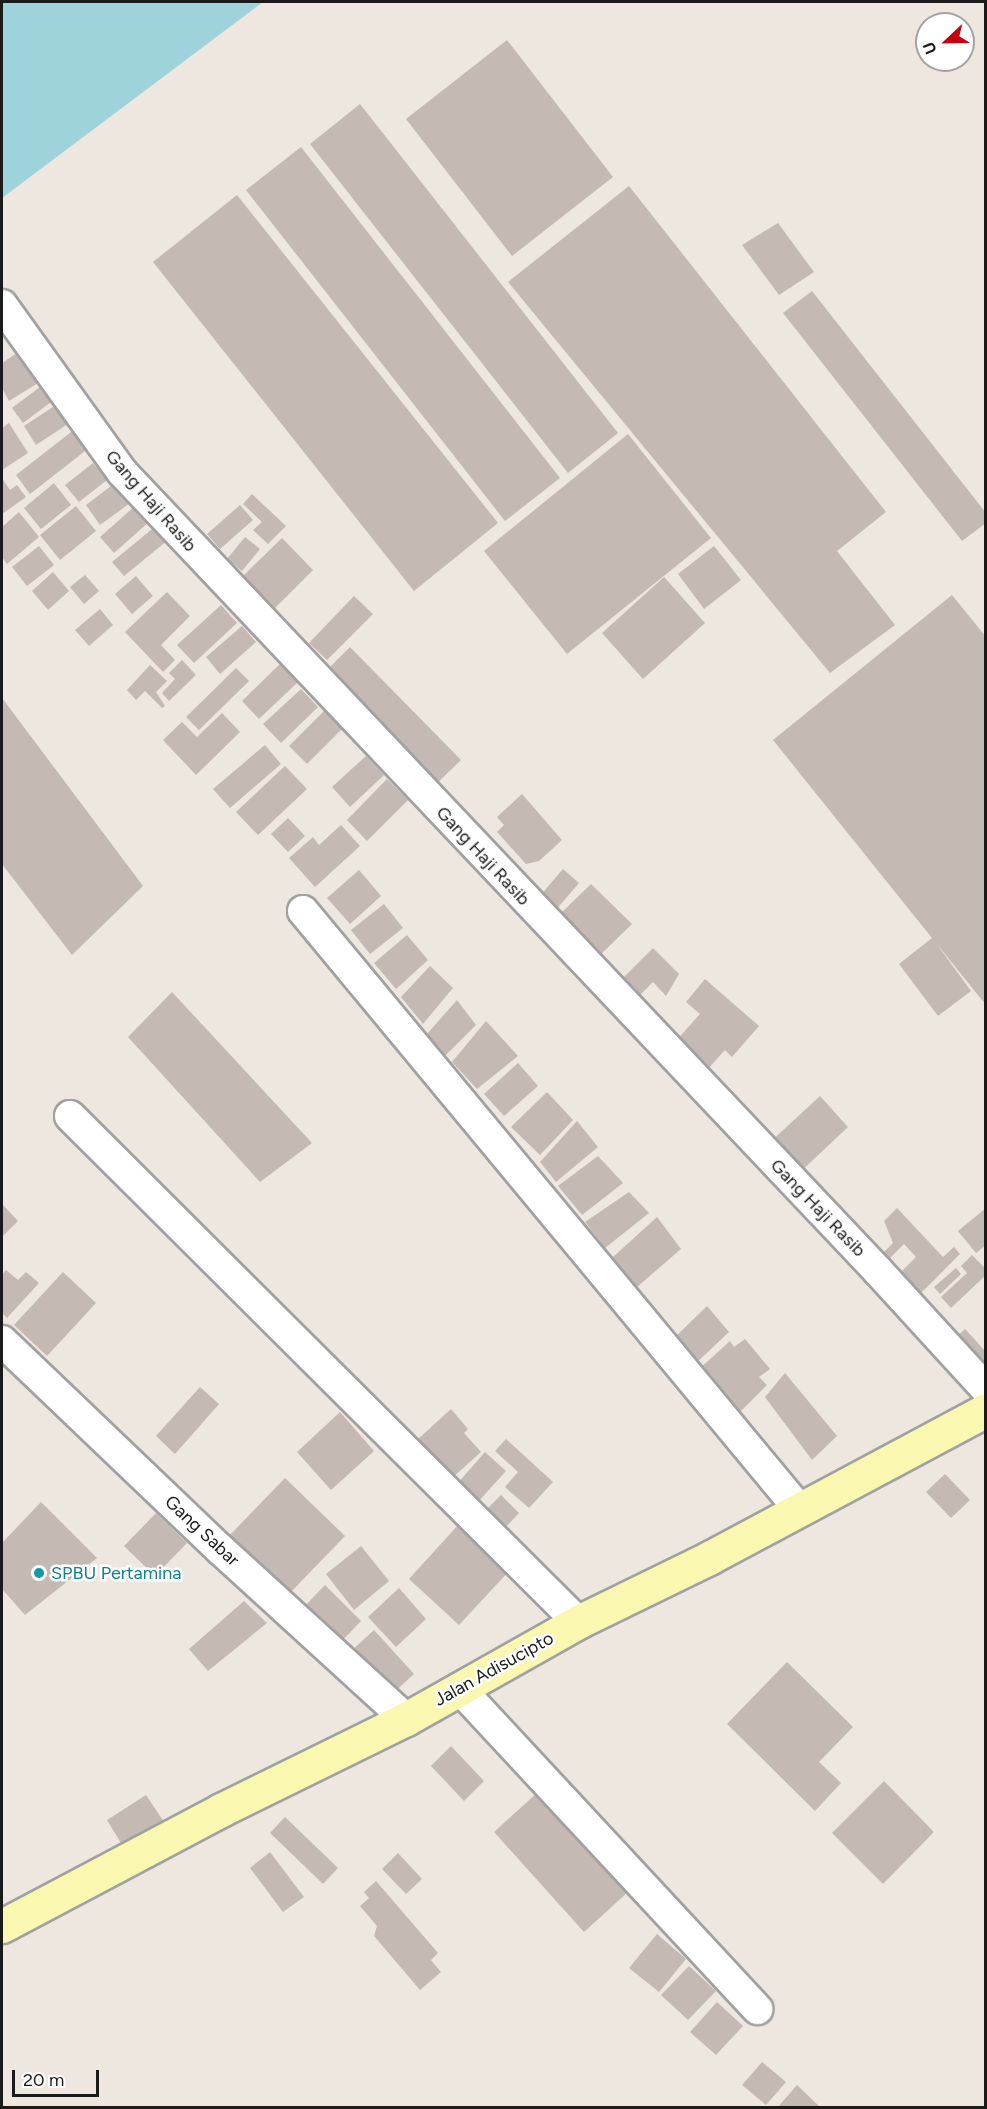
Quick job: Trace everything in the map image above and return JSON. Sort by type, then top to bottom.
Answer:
[{"type":"main road","name":"Jalan Adisucipto","points":[[2,1926],[221,1810],[406,1719],[578,1622],[986,1410]]},
{"type":"street","name":"Gang Haji Rasib","points":[[2,305],[122,472],[878,1271],[986,1389]]},
{"type":"street","points":[[303,911],[799,1509]]},
{"type":"street","points":[[70,1116],[578,1622]]},
{"type":"street","name":"Gang Sabar","points":[[2,1341],[221,1550],[406,1719]]},
{"type":"street","points":[[460,1689],[757,2009]]},
{"type":"water","points":[[2,2],[263,2],[2,198]]},
{"type":"building","points":[[507,40],[613,177],[512,256],[406,119]]},
{"type":"building","points":[[360,104],[618,433],[568,473],[310,144]]},
{"type":"building","points":[[301,147],[560,478],[505,521],[246,190]]},
{"type":"building","points":[[629,186],[886,512],[837,551],[895,625],[830,673],[508,282]]},
{"type":"building","points":[[237,195],[498,523],[414,591],[153,262]]},
{"type":"building","points":[[778,223],[814,272],[779,295],[742,245]]},
{"type":"building","points":[[812,291],[986,513],[986,523],[962,541],[783,313]]},
{"type":"building","points":[[23,349],[43,380],[9,401],[2,388],[2,363]]},
{"type":"building","points":[[48,381],[55,399],[23,423],[12,408]]},
{"type":"building","points":[[62,401],[74,420],[36,445],[24,426]]},
{"type":"building","points":[[9,423],[28,453],[2,470],[2,428]]},
{"type":"building","points":[[75,429],[89,448],[30,494],[16,475]]},
{"type":"building","points":[[628,434],[711,538],[567,654],[484,551]]},
{"type":"building","points":[[93,463],[107,480],[79,502],[65,485]]},
{"type":"building","points":[[2,478],[10,490],[17,485],[26,497],[2,514]]},
{"type":"building","points":[[54,483],[71,505],[41,529],[24,508]]},
{"type":"building","points":[[115,483],[130,503],[100,525],[86,505]]},
{"type":"building","points":[[252,494],[286,526],[268,544],[253,530],[262,522],[243,504]]},
{"type":"building","points":[[136,505],[150,521],[114,553],[100,537]]},
{"type":"building","points":[[240,505],[253,520],[220,549],[207,534]]},
{"type":"building","points":[[76,506],[96,531],[60,560],[40,535]]},
{"type":"building","points":[[19,512],[39,537],[7,564],[2,557],[2,527]]},
{"type":"building","points":[[157,525],[168,540],[124,576],[112,562]]},
{"type":"building","points":[[245,537],[260,549],[242,571],[227,559]]},
{"type":"building","points":[[282,538],[313,570],[275,608],[243,576]]},
{"type":"building","points":[[39,546],[54,565],[27,586],[12,567]]},
{"type":"building","points":[[714,546],[741,580],[704,609],[678,574]]},
{"type":"building","points":[[53,572],[69,591],[48,610],[32,591]]},
{"type":"building","points":[[85,575],[99,591],[84,604],[70,587]]},
{"type":"building","points":[[136,576],[153,596],[132,614],[115,594]]},
{"type":"building","points":[[664,577],[705,623],[643,679],[602,633]]},
{"type":"building","points":[[167,592],[190,616],[161,645],[175,660],[163,672],[125,632]]},
{"type":"building","points":[[952,595],[986,637],[986,1005],[936,943],[971,991],[938,1016],[899,964],[932,938],[773,740]]},
{"type":"building","points":[[354,596],[373,614],[327,660],[309,643]]},
{"type":"building","points":[[221,605],[237,623],[194,663],[177,645]]},
{"type":"building","points":[[100,609],[113,625],[89,646],[75,630]]},
{"type":"building","points":[[242,626],[256,642],[220,674],[206,657]]},
{"type":"building","points":[[350,647],[461,760],[431,789],[320,677]]},
{"type":"building","points":[[182,660],[196,675],[169,701],[162,693],[175,679],[169,673]]},
{"type":"building","points":[[282,662],[299,681],[259,719],[242,701]]},
{"type":"building","points":[[150,665],[167,681],[156,692],[165,706],[162,708],[145,691],[136,700],[127,690]]},
{"type":"building","points":[[236,668],[249,681],[199,730],[186,717]]},
{"type":"building","points":[[301,689],[318,707],[281,743],[263,724]]},
{"type":"building","points":[[2,698],[143,886],[72,955],[2,864]]},
{"type":"building","points":[[329,706],[347,724],[307,764],[289,746]]},
{"type":"building","points":[[222,713],[240,732],[196,775],[163,740],[182,722],[197,737]]},
{"type":"building","points":[[265,745],[281,764],[230,808],[213,789]]},
{"type":"building","points":[[366,756],[384,775],[350,807],[332,787]]},
{"type":"building","points":[[285,766],[307,789],[258,835],[236,812]]},
{"type":"building","points":[[387,779],[408,800],[367,841],[347,820]]},
{"type":"building","points":[[522,794],[562,840],[539,861],[526,864],[497,832],[504,825],[497,817]]},
{"type":"building","points":[[288,818],[305,836],[288,852],[271,834]]},
{"type":"building","points":[[341,825],[360,846],[315,887],[289,858],[313,837],[319,845]]},
{"type":"building","points":[[563,869],[579,883],[555,911],[539,897]]},
{"type":"building","points":[[359,870],[381,896],[350,924],[327,898]]},
{"type":"building","points":[[591,884],[632,924],[597,958],[557,917]]},
{"type":"building","points":[[384,904],[403,928],[370,954],[351,930]]},
{"type":"building","points":[[407,935],[428,960],[396,989],[374,963]]},
{"type":"building","points":[[653,948],[679,974],[666,996],[653,982],[635,1000],[618,983]]},
{"type":"building","points":[[430,966],[453,988],[423,1024],[401,997]]},
{"type":"building","points":[[705,979],[759,1026],[732,1057],[725,1050],[706,1071],[674,1043],[700,1014],[686,1002]]},
{"type":"building","points":[[172,992],[312,1143],[260,1182],[128,1037]]},
{"type":"building","points":[[457,1000],[476,1025],[444,1057],[427,1034]]},
{"type":"building","points":[[486,1021],[518,1056],[477,1089],[452,1062]]},
{"type":"building","points":[[518,1063],[538,1086],[504,1116],[484,1094]]},
{"type":"building","points":[[547,1092],[573,1120],[540,1155],[511,1127]]},
{"type":"building","points":[[820,1096],[848,1127],[797,1175],[768,1144]]},
{"type":"building","points":[[577,1121],[598,1147],[556,1182],[540,1162]]},
{"type":"building","points":[[598,1156],[623,1183],[582,1215],[558,1186]]},
{"type":"building","points":[[629,1192],[649,1213],[605,1248],[585,1222]]},
{"type":"building","points":[[2,1204],[18,1221],[2,1237]]},
{"type":"building","points":[[897,1208],[943,1257],[954,1247],[960,1254],[916,1298],[896,1277],[916,1257],[904,1244],[885,1263],[879,1257],[893,1243],[884,1221]]},
{"type":"building","points":[[986,1208],[986,1245],[976,1253],[958,1231]]},
{"type":"building","points":[[657,1217],[681,1249],[637,1287],[613,1257]]},
{"type":"building","points":[[972,1255],[986,1269],[986,1275],[951,1308],[941,1297],[967,1273],[961,1266]]},
{"type":"building","points":[[956,1268],[961,1274],[940,1294],[934,1287]]},
{"type":"building","points":[[6,1270],[18,1280],[26,1272],[39,1283],[7,1318],[2,1313],[2,1275]]},
{"type":"building","points":[[63,1272],[96,1303],[47,1356],[14,1325]]},
{"type":"building","points":[[707,1306],[729,1332],[694,1365],[672,1340]]},
{"type":"building","points":[[965,1329],[986,1352],[986,1375],[954,1339]]},
{"type":"building","points":[[745,1339],[770,1369],[759,1377],[767,1385],[738,1414],[697,1371],[730,1341],[734,1347]]},
{"type":"building","points":[[785,1373],[837,1436],[812,1460],[765,1397]]},
{"type":"building","points":[[200,1387],[219,1404],[175,1454],[156,1436]]},
{"type":"building","points":[[451,1409],[468,1429],[464,1433],[481,1452],[452,1478],[418,1439]]},
{"type":"building","points":[[340,1412],[374,1451],[331,1490],[297,1452]]},
{"type":"building","points":[[506,1439],[553,1482],[529,1508],[505,1487],[518,1472],[495,1451]]},
{"type":"building","points":[[485,1452],[506,1471],[478,1502],[457,1484]]},
{"type":"building","points":[[945,1474],[970,1500],[951,1518],[926,1492]]},
{"type":"building","points":[[285,1478],[345,1536],[289,1594],[229,1536]]},
{"type":"building","points":[[501,1495],[519,1513],[503,1530],[484,1512]]},
{"type":"building","name":"SPBU Pertamina","points":[[41,1502],[97,1558],[25,1615],[2,1589],[2,1543]]},
{"type":"building","points":[[156,1513],[187,1543],[155,1576],[124,1546]]},
{"type":"building","points":[[460,1523],[511,1569],[459,1625],[409,1579]]},
{"type":"building","points":[[361,1546],[389,1581],[354,1610],[326,1574]]},
{"type":"building","points":[[325,1585],[361,1621],[339,1644],[303,1608]]},
{"type":"building","points":[[399,1588],[426,1619],[396,1647],[368,1617]]},
{"type":"building","points":[[244,1601],[267,1623],[208,1671],[189,1649]]},
{"type":"building","points":[[374,1630],[414,1674],[389,1697],[349,1653]]},
{"type":"building","points":[[787,1662],[853,1727],[819,1762],[841,1783],[815,1811],[727,1724]]},
{"type":"building","points":[[451,1746],[484,1781],[464,1801],[431,1766]]},
{"type":"building","points":[[884,1781],[934,1832],[883,1884],[832,1833]]},
{"type":"building","points":[[538,1792],[628,1892],[584,1932],[494,1832]]},
{"type":"building","points":[[146,1795],[164,1822],[124,1848],[107,1820]]},
{"type":"building","points":[[285,1817],[338,1868],[323,1884],[270,1833]]},
{"type":"building","points":[[270,1852],[304,1897],[283,1912],[250,1868]]},
{"type":"building","points":[[398,1853],[422,1879],[406,1894],[382,1869]]},
{"type":"building","points":[[376,1881],[438,1953],[431,1960],[441,1972],[420,1990],[374,1936],[377,1926],[360,1906],[369,1898],[364,1892]]},
{"type":"building","points":[[657,1934],[686,1959],[659,1992],[629,1968]]},
{"type":"building","points":[[689,1966],[716,1991],[688,2020],[661,1995]]},
{"type":"building","points":[[717,2002],[743,2026],[716,2055],[690,2032]]},
{"type":"building","points":[[762,2062],[786,2082],[766,2105],[742,2085]]},
{"type":"building","points":[[797,2085],[821,2108],[777,2108]]},
{"type":"place","name":"SPBU Pertamina","points":[[39,1573]]}]
